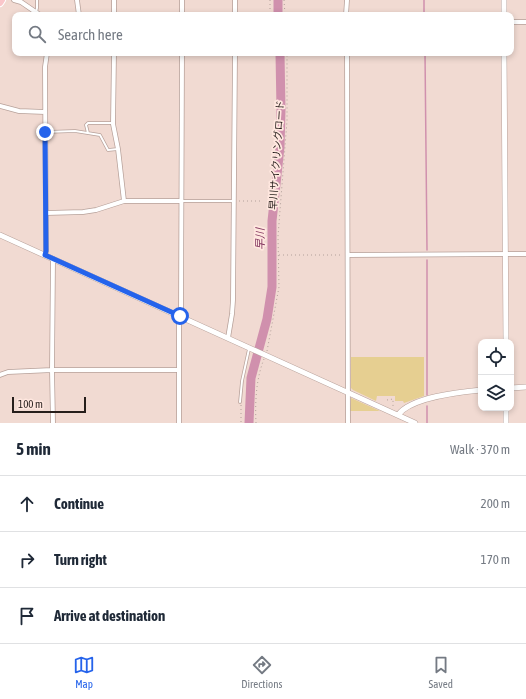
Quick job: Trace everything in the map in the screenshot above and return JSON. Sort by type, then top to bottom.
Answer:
[{"type":"street","points":[[14,0],[21,2],[35,12]]},
{"type":"street","points":[[78,0],[78,12]]},
{"type":"street","points":[[114,0],[114,12]]},
{"type":"street","points":[[182,0],[182,12]]},
{"type":"street","points":[[235,0],[235,12]]},
{"type":"street","points":[[346,12],[347,0]]},
{"type":"street","points":[[504,0],[504,12]]},
{"type":"street","points":[[514,22],[526,22]]},
{"type":"street","points":[[45,255],[45,67],[47,56]]},
{"type":"street","points":[[114,56],[113,122],[124,201]]},
{"type":"street","points":[[179,423],[182,56]]},
{"type":"street","points":[[228,338],[233,308],[235,56]]},
{"type":"street","points":[[347,56],[348,423]]},
{"type":"street","points":[[504,56],[506,339]]},
{"type":"street","points":[[0,106],[19,111],[45,112]]},
{"type":"street","points":[[46,213],[72,213],[96,210],[124,201],[181,201]]},
{"type":"street","points":[[0,235],[415,423]]},
{"type":"street","points":[[348,255],[526,254]]},
{"type":"street","points":[[53,259],[53,423]]},
{"type":"street","points":[[0,375],[8,372],[52,370],[179,370]]},
{"type":"street","points":[[514,388],[526,387]]},
{"type":"street","points":[[398,415],[406,407],[429,399],[453,393],[478,390]]},
{"type":"street","points":[[506,411],[506,423]]},
{"type":"lane","points":[[37,0],[38,12]]},
{"type":"lane","points":[[88,133],[86,125],[88,123],[113,122]]},
{"type":"lane","points":[[45,132],[75,131],[100,135],[108,150],[118,150]]},
{"type":"lane","points":[[181,201],[234,201]]},
{"type":"lane","points":[[240,402],[242,381],[251,348]]},
{"type":"path","points":[[270,0],[270,12]]},
{"type":"path","points":[[284,0],[285,12]]},
{"type":"path","name":"早川サイクリングロード","points":[[256,423],[259,378],[278,300],[280,270],[279,217],[287,121],[287,56]]},
{"type":"path","points":[[234,201],[263,201]]},
{"type":"path","points":[[279,255],[348,255]]},
{"type":"path","points":[[387,400],[393,399],[393,406],[391,409]]},
{"type":"path","points":[[240,402],[241,423]]},
{"type":"shaded area","points":[[351,357],[424,357],[424,396],[404,403],[403,401],[395,401],[395,396],[377,396],[376,401],[353,390],[351,388]]},
{"type":"shaded area","points":[[351,398],[380,411],[350,411]]},
{"type":"waterway","name":"早川","points":[[278,0],[278,12]]},
{"type":"waterway","points":[[424,0],[424,12]]},
{"type":"waterway","name":"早川","points":[[249,423],[251,378],[267,319],[272,287],[272,221],[280,147],[280,56]]},
{"type":"waterway","points":[[425,56],[427,250]]},
{"type":"waterway","points":[[427,260],[427,395]]},
{"type":"waterway","points":[[427,406],[427,423]]},
{"type":"route","points":[[45,132],[45,255],[180,316]]}]
